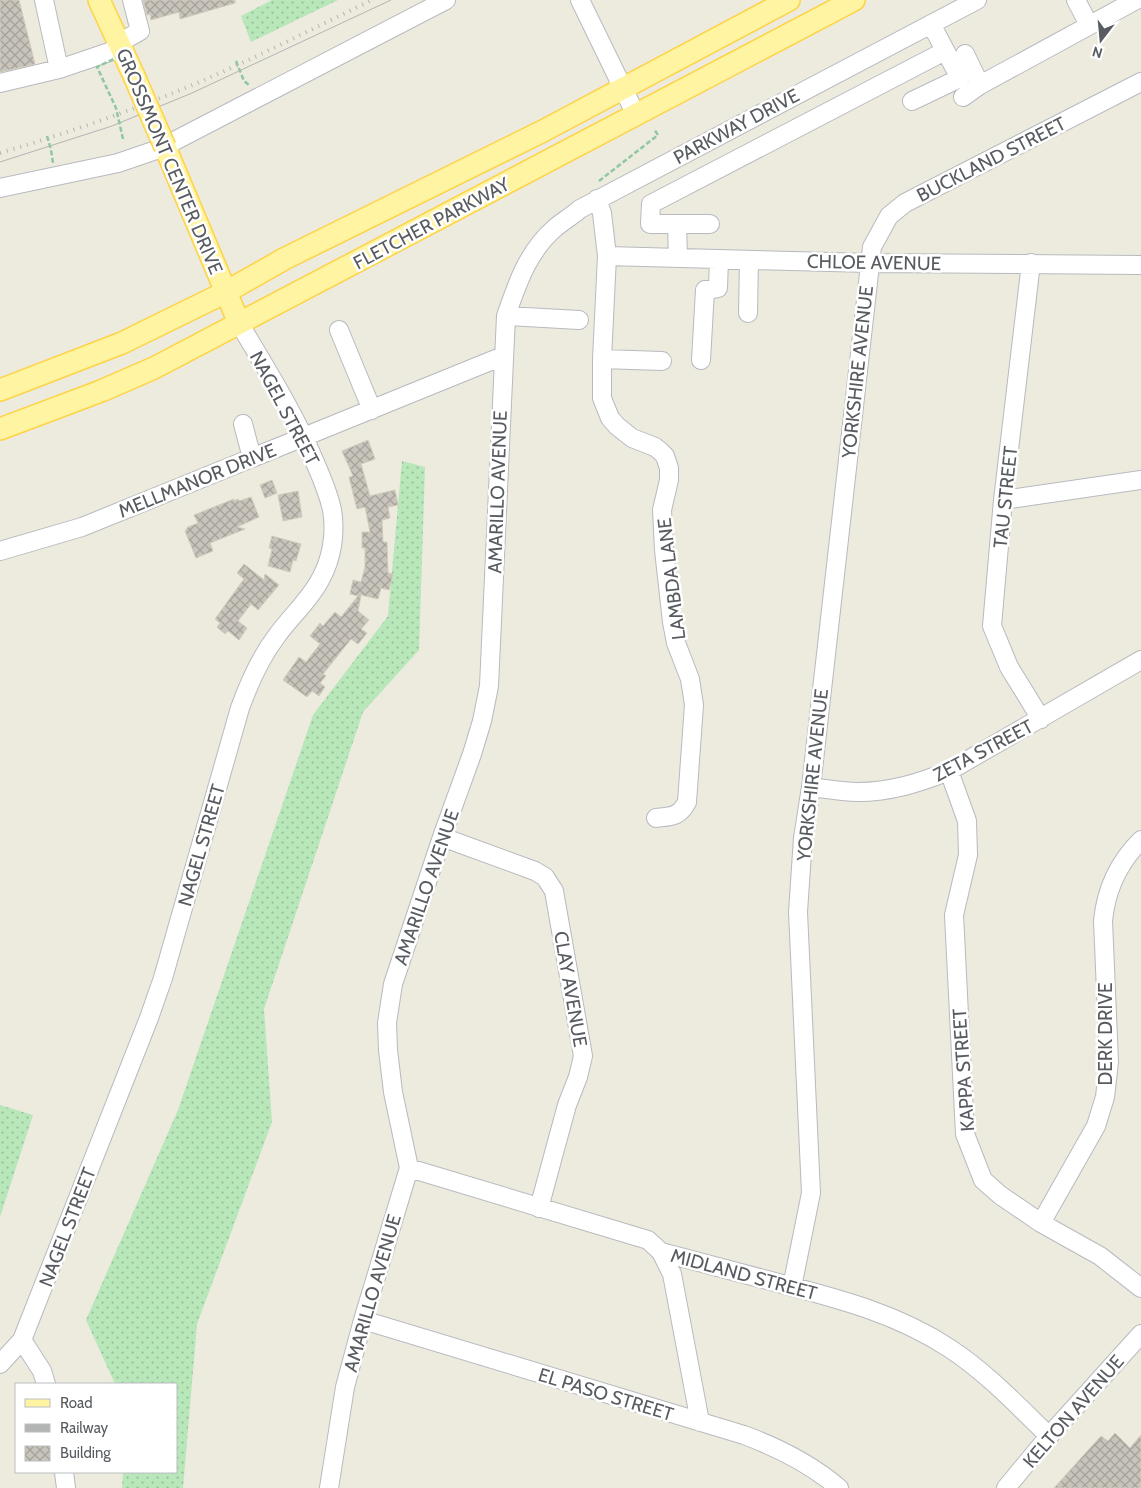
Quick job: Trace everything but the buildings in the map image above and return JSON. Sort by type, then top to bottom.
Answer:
[{"type":"main road","name":"GROSSMONT CENTER DRIVE","points":[[99,0],[122,48],[239,323]]},
{"type":"main road","name":"FLETCHER PARKWAY","points":[[0,390],[122,342],[226,292],[284,259],[543,131],[789,0]]},
{"type":"main road","name":"FLETCHER PARKWAY","points":[[0,429],[101,391],[154,368],[854,0]]},
{"type":"street","points":[[44,0],[59,69]]},
{"type":"street","points":[[0,83],[59,69],[122,48],[140,31],[132,0]]},
{"type":"street","points":[[0,188],[118,163],[159,149],[446,0]]},
{"type":"street","points":[[580,0],[636,115]]},
{"type":"street","name":"PARKWAY DRIVE","points":[[519,280],[532,254],[554,229],[580,209],[595,193],[977,0]]},
{"type":"street","points":[[1076,0],[1089,25]]},
{"type":"street","points":[[963,97],[980,85],[1136,0]]},
{"type":"street","points":[[912,102],[960,78],[931,24]]},
{"type":"street","points":[[710,224],[650,224],[651,204],[945,51]]},
{"type":"street","points":[[965,54],[980,85]]},
{"type":"street","name":"BUCKLAND STREET","points":[[869,263],[872,247],[889,216],[905,203],[1141,82]]},
{"type":"street","name":"LAMBDA LANE","points":[[595,193],[602,213],[607,256],[602,398],[610,418],[617,426],[632,438],[655,446],[665,456],[669,468],[669,480],[662,510],[664,550],[676,643],[690,679],[694,705],[687,802],[682,811],[676,815],[656,818]]},
{"type":"street","points":[[677,224],[678,258]]},
{"type":"street","name":"CHLOE AVENUE","points":[[607,256],[869,263],[1141,265]]},
{"type":"street","points":[[701,360],[705,290],[718,288],[719,259]]},
{"type":"street","points":[[748,313],[749,260]]},
{"type":"street","name":"YORKSHIRE AVENUE","points":[[792,1287],[811,1193],[798,912],[804,838],[869,263]]},
{"type":"street","name":"TAU STREET","points":[[1031,263],[1003,500],[992,626],[1008,667],[1041,719]]},
{"type":"street","name":"AMARILLO AVENUE","points":[[329,1488],[343,1395],[363,1320],[410,1168],[389,1066],[387,1044],[388,1013],[393,984],[475,745],[489,686],[503,356],[506,316],[519,280]]},
{"type":"street","points":[[506,316],[579,320]]},
{"type":"street","name":"NAGEL STREET","points":[[22,1340],[163,978],[247,689],[275,638],[314,590],[327,566],[333,538],[332,510],[329,495],[305,437],[239,323]]},
{"type":"street","points":[[339,330],[372,410]]},
{"type":"street","name":"MELLMANOR DRIVE","points":[[0,551],[82,527],[503,356]]},
{"type":"street","points":[[602,358],[662,361]]},
{"type":"street","points":[[243,424],[252,458]]},
{"type":"street","points":[[1003,500],[1141,480]]},
{"type":"street","name":"ZETA STREET","points":[[811,787],[858,792],[890,790],[919,783],[949,771],[1141,660]]},
{"type":"street","name":"KAPPA STREET","points":[[949,771],[967,821],[968,854],[954,915],[965,1134],[983,1180],[1000,1195],[1041,1223],[1100,1256],[1141,1288]]},
{"type":"street","name":"CLAY AVENUE","points":[[442,837],[535,870],[545,877],[554,891],[583,1056],[578,1077],[567,1105],[539,1208]]},
{"type":"street","name":"DERK DRIVE","points":[[1041,1223],[1096,1126],[1105,1097],[1109,1062],[1104,907],[1118,868],[1141,840]]},
{"type":"street","name":"MIDLAND STREET","points":[[410,1168],[648,1240],[661,1252],[867,1308],[908,1325],[949,1348],[990,1379],[1049,1436]]},
{"type":"street","points":[[661,1252],[672,1274],[700,1422]]},
{"type":"street","name":"EL PASO STREET","points":[[363,1320],[744,1435],[777,1448],[811,1467],[839,1488]]},
{"type":"street","name":"KELTON AVENUE","points":[[1006,1488],[1049,1436],[1141,1334]]},
{"type":"street","points":[[0,1364],[22,1340],[42,1371],[46,1383]]},
{"type":"street","points":[[64,1473],[66,1488]]},
{"type":"path","points":[[122,48],[97,67],[116,108],[123,139]]},
{"type":"path","points":[[236,61],[244,80],[260,96]]},
{"type":"path","points":[[595,193],[658,135],[654,129]]},
{"type":"path","points":[[47,136],[52,150],[54,176]]},
{"type":"green space","points":[[272,0],[338,0],[251,42],[241,16]]},
{"type":"green space","points":[[402,461],[425,467],[419,650],[363,712],[264,1009],[272,1122],[197,1324],[183,1488],[122,1488],[123,1473],[178,1473],[178,1383],[115,1383],[86,1320],[178,1110],[313,715],[388,616]]},
{"type":"green space","points":[[0,1105],[33,1115],[0,1217]]},
{"type":"tram line","points":[[0,162],[112,126],[192,93],[391,0]]},
{"type":"railway","points":[[0,153],[96,122],[190,86],[372,0]]}]
